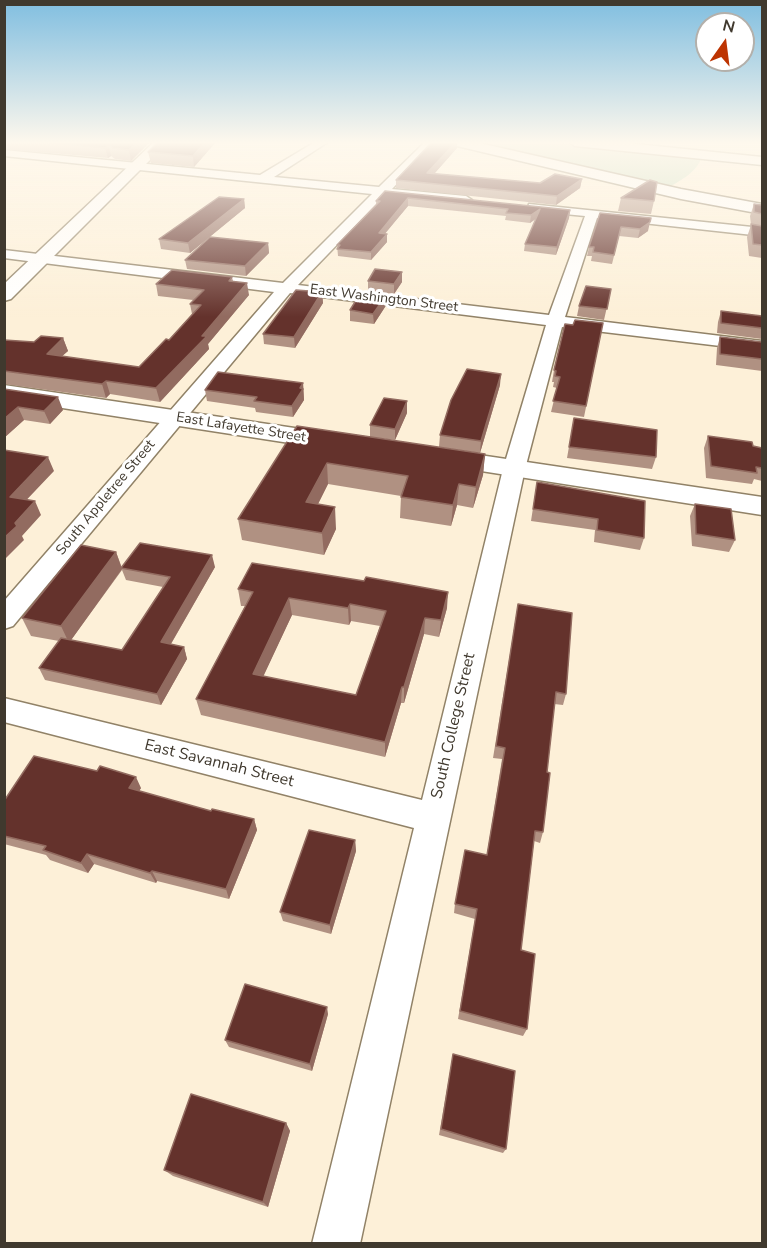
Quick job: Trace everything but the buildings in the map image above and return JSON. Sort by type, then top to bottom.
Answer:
[{"type":"street","points":[[4,295],[102,200]]},
{"type":"street","name":"South Appletree Street","points":[[4,619],[285,288],[372,200]]},
{"type":"street","points":[[468,200],[475,201]]},
{"type":"street","points":[[715,200],[762,209]]},
{"type":"street","points":[[522,206],[762,232]]},
{"type":"street","name":"South College Street","points":[[336,1244],[514,468],[555,321],[592,214]]},
{"type":"street","name":"East Washington Street","points":[[4,254],[762,346]]},
{"type":"street","name":"East Lafayette Street","points":[[4,392],[361,446]]},
{"type":"street","points":[[419,454],[762,506]]},
{"type":"street","name":"East Savannah Street","points":[[4,710],[433,818]]}]
